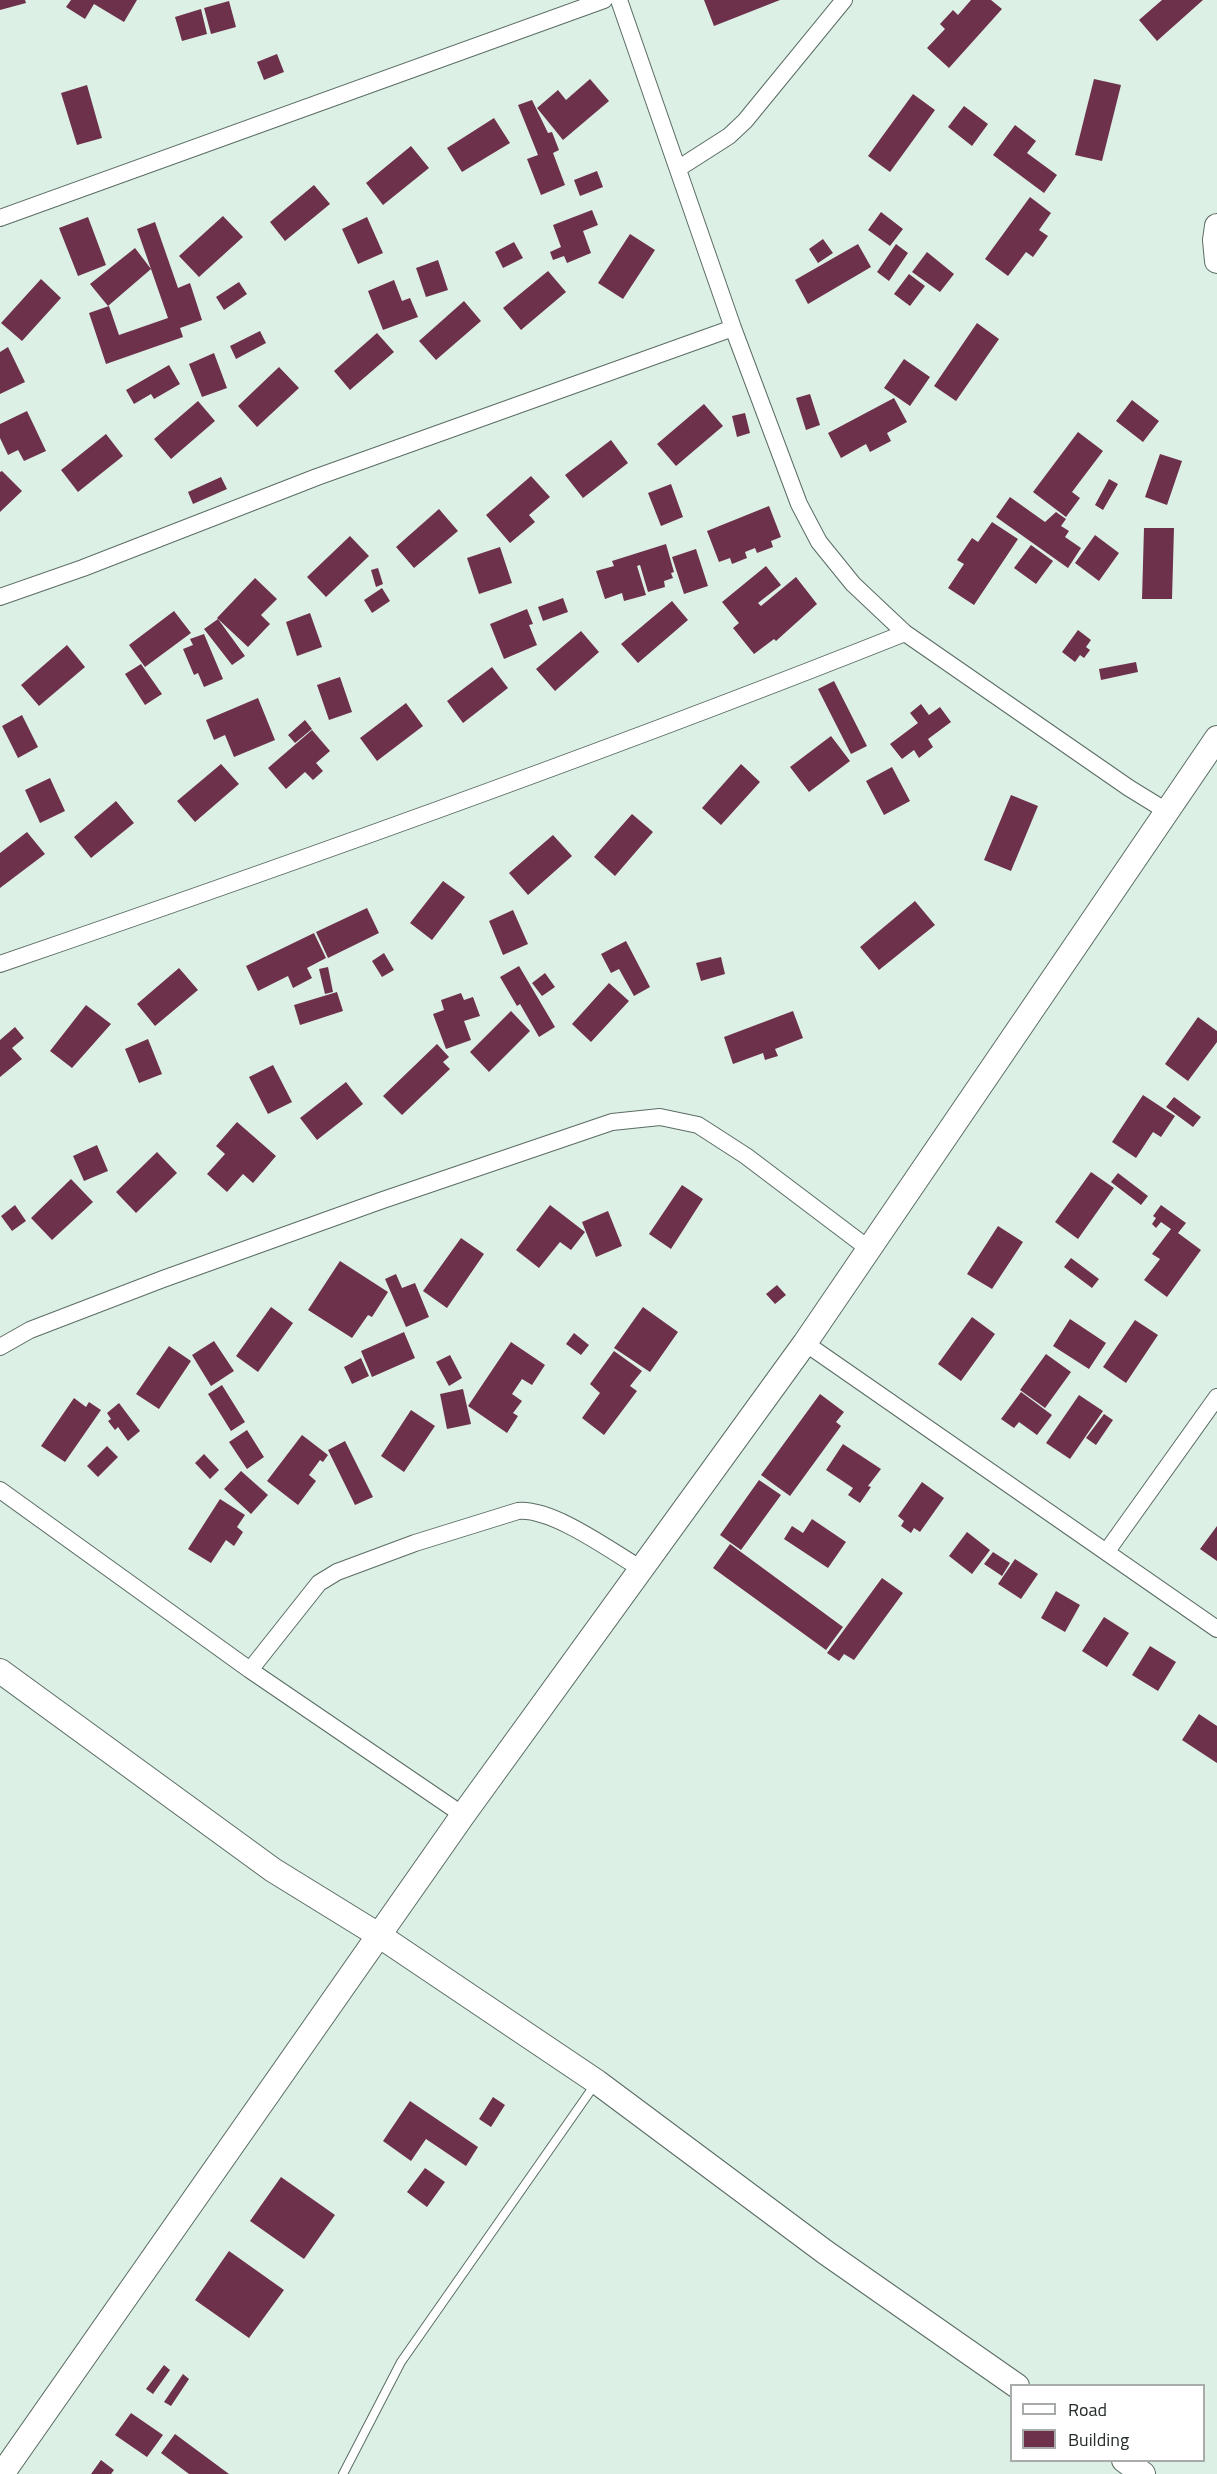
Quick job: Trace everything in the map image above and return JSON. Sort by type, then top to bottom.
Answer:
[{"type":"street","points":[[0,218],[604,0]]},
{"type":"street","points":[[619,0],[733,328],[799,504],[819,542],[853,584],[904,633],[1119,782],[1168,812]]},
{"type":"street","points":[[679,168],[729,136],[745,121],[844,0]]},
{"type":"street","points":[[1217,226],[1215,240],[1217,261]]},
{"type":"street","points":[[0,597],[82,568],[318,477],[733,328]]},
{"type":"street","points":[[0,964],[352,840],[757,692],[904,633]]},
{"type":"street","points":[[2,2474],[463,1815],[805,1343],[1215,745]]},
{"type":"street","points":[[0,1347],[30,1330],[152,1283],[380,1201],[612,1122],[660,1117],[698,1125],[746,1156],[869,1249]]},
{"type":"street","points":[[805,1343],[1217,1629]]},
{"type":"street","points":[[1107,1551],[1217,1397]]},
{"type":"street","points":[[0,1490],[250,1670],[463,1815]]},
{"type":"street","points":[[250,1670],[319,1583],[337,1572],[415,1543],[518,1511],[533,1510],[550,1516],[643,1569]]},
{"type":"street","points":[[0,1671],[273,1870],[380,1936],[597,2082],[825,2252],[1016,2384]]},
{"type":"street","points":[[1127,2462],[1143,2474]]},
{"type":"lane","points":[[343,2474],[401,2362],[597,2082]]},
{"type":"building","points":[[0,0],[25,0],[26,3],[0,10]]},
{"type":"building","points":[[71,0],[137,0],[124,22],[94,4],[85,19],[66,7]]},
{"type":"building","points":[[704,0],[780,0],[714,26]]},
{"type":"building","points":[[971,0],[991,0],[1002,9],[949,68],[927,48],[945,29],[940,24],[953,10],[958,15]]},
{"type":"building","points":[[1162,0],[1203,0],[1157,41],[1139,20]]},
{"type":"building","points":[[229,1],[236,27],[211,34],[204,8]]},
{"type":"building","points":[[201,9],[207,34],[182,41],[175,17]]},
{"type":"building","points":[[277,54],[284,72],[264,80],[257,62]]},
{"type":"building","points":[[590,79],[609,101],[563,140],[537,108],[558,90],[566,100]]},
{"type":"building","points":[[1094,79],[1121,85],[1102,161],[1075,155]]},
{"type":"building","points":[[87,85],[102,138],[77,145],[61,93]]},
{"type":"building","points":[[913,94],[935,110],[890,172],[868,156]]},
{"type":"building","points":[[532,100],[548,133],[552,132],[559,150],[553,153],[565,185],[541,195],[527,159],[538,155],[518,105]]},
{"type":"building","points":[[964,106],[988,124],[972,146],[948,127]]},
{"type":"building","points":[[494,118],[510,143],[462,172],[447,148]]},
{"type":"building","points":[[1015,125],[1036,141],[1027,153],[1057,175],[1044,193],[993,155]]},
{"type":"building","points":[[411,146],[429,168],[383,205],[366,183]]},
{"type":"building","points":[[597,171],[603,187],[580,196],[574,180]]},
{"type":"building","points":[[314,185],[330,204],[285,241],[270,222]]},
{"type":"building","points":[[1030,197],[1051,213],[1039,230],[1048,236],[1033,257],[1026,252],[1008,276],[985,259]]},
{"type":"building","points":[[592,210],[598,225],[583,231],[591,253],[567,263],[564,256],[553,260],[550,252],[561,247],[553,225]]},
{"type":"building","points":[[881,212],[903,229],[890,246],[868,230]]},
{"type":"building","points":[[223,216],[243,237],[199,277],[179,256]]},
{"type":"building","points":[[88,217],[106,265],[78,276],[59,228]]},
{"type":"building","points":[[367,217],[383,253],[358,264],[342,229]]},
{"type":"building","points":[[155,222],[178,288],[190,283],[202,320],[180,328],[183,337],[106,364],[89,313],[109,306],[119,335],[168,318],[137,229]]},
{"type":"building","points":[[630,234],[655,250],[623,299],[598,283]]},
{"type":"building","points":[[823,239],[833,253],[818,263],[809,249]]},
{"type":"building","points":[[514,242],[523,258],[503,268],[495,252]]},
{"type":"building","points":[[858,244],[871,267],[808,304],[795,280]]},
{"type":"building","points":[[896,244],[908,253],[889,281],[877,272]]},
{"type":"building","points":[[135,248],[151,269],[108,306],[90,284]]},
{"type":"building","points":[[927,252],[954,274],[940,292],[912,272]]},
{"type":"building","points":[[438,260],[448,290],[426,297],[416,268]]},
{"type":"building","points":[[548,271],[566,292],[521,330],[503,308]]},
{"type":"building","points":[[909,274],[925,286],[910,306],[894,294]]},
{"type":"building","points":[[41,279],[61,298],[22,341],[1,323]]},
{"type":"building","points":[[394,280],[402,301],[410,298],[418,317],[383,330],[368,291]]},
{"type":"building","points":[[239,282],[247,294],[224,310],[216,297]]},
{"type":"building","points":[[464,301],[481,321],[436,360],[419,341]]},
{"type":"building","points":[[977,323],[999,339],[956,401],[934,386]]},
{"type":"building","points":[[260,331],[266,343],[236,359],[230,346]]},
{"type":"building","points":[[377,333],[394,352],[350,390],[334,371]]},
{"type":"building","points":[[8,347],[25,382],[0,394],[0,352]]},
{"type":"building","points":[[214,353],[227,388],[202,397],[189,364]]},
{"type":"building","points":[[904,359],[930,377],[910,406],[884,388]]},
{"type":"building","points":[[169,365],[180,384],[154,399],[151,394],[134,404],[126,390]]},
{"type":"building","points":[[279,367],[299,388],[257,427],[238,406]]},
{"type":"building","points":[[810,394],[820,425],[806,430],[796,398]]},
{"type":"building","points":[[894,398],[907,422],[887,433],[891,441],[870,452],[866,444],[841,458],[828,433]]},
{"type":"building","points":[[1132,400],[1159,421],[1143,442],[1116,421]]},
{"type":"building","points":[[198,401],[215,421],[171,459],[154,439]]},
{"type":"building","points":[[704,404],[723,426],[676,466],[657,444]]},
{"type":"building","points":[[27,411],[46,451],[24,461],[18,450],[8,455],[0,438],[0,424]]},
{"type":"building","points":[[745,413],[750,433],[737,437],[732,416]]},
{"type":"building","points":[[1078,432],[1103,451],[1072,492],[1080,498],[1066,517],[1033,492]]},
{"type":"building","points":[[106,434],[123,456],[78,492],[61,470]]},
{"type":"building","points":[[611,440],[628,463],[583,498],[565,475]]},
{"type":"building","points":[[1160,454],[1182,461],[1167,505],[1145,497]]},
{"type":"building","points":[[2,471],[22,491],[0,512],[0,472]]},
{"type":"building","points":[[531,476],[550,497],[529,515],[535,522],[510,543],[486,515]]},
{"type":"building","points":[[221,477],[227,489],[193,504],[188,492]]},
{"type":"building","points":[[1109,479],[1118,484],[1103,510],[1095,505]]},
{"type":"building","points":[[671,484],[683,517],[661,526],[648,493]]},
{"type":"building","points":[[1010,497],[1045,522],[1056,512],[1066,519],[1061,526],[1069,531],[1065,537],[1081,548],[1068,568],[996,517]]},
{"type":"building","points":[[769,506],[781,537],[771,541],[773,547],[757,553],[755,548],[745,552],[747,558],[732,564],[730,558],[719,562],[707,531]]},
{"type":"building","points":[[439,509],[458,531],[414,568],[396,547]]},
{"type":"building","points":[[992,522],[1018,539],[974,605],[948,588],[964,564],[957,560],[972,538],[978,542]]},
{"type":"building","points":[[1144,528],[1174,528],[1172,599],[1142,599]]},
{"type":"building","points":[[1095,535],[1119,553],[1099,581],[1075,563]]},
{"type":"building","points":[[350,536],[369,556],[326,597],[307,577]]},
{"type":"building","points":[[666,544],[674,572],[671,573],[673,578],[664,581],[665,587],[648,592],[640,565],[637,566],[646,595],[624,601],[622,593],[605,599],[596,571],[614,566],[612,561]]},
{"type":"building","points":[[1031,545],[1053,561],[1036,584],[1014,568]]},
{"type":"building","points":[[500,547],[512,583],[479,594],[467,558]]},
{"type":"building","points":[[696,549],[708,586],[684,594],[672,557]]},
{"type":"building","points":[[766,566],[781,585],[758,603],[761,606],[796,577],[817,604],[776,641],[774,639],[754,654],[733,628],[739,623],[722,602]]},
{"type":"building","points":[[378,568],[383,584],[376,587],[371,570]]},
{"type":"building","points":[[255,578],[277,599],[261,615],[270,624],[248,647],[217,618]]},
{"type":"building","points":[[382,588],[390,601],[372,613],[364,600]]},
{"type":"building","points":[[563,598],[568,612],[543,621],[538,607]]},
{"type":"building","points":[[672,601],[688,620],[638,663],[621,644]]},
{"type":"building","points":[[527,609],[533,624],[529,625],[537,645],[504,659],[490,624]]},
{"type":"building","points":[[174,611],[191,633],[145,667],[129,645]]},
{"type":"building","points":[[310,613],[322,647],[297,656],[286,622]]},
{"type":"building","points":[[218,619],[245,656],[232,665],[204,629]]},
{"type":"building","points":[[1078,630],[1091,640],[1086,647],[1090,650],[1084,658],[1080,655],[1075,662],[1062,652]]},
{"type":"building","points":[[581,631],[599,652],[555,691],[536,669]]},
{"type":"building","points":[[204,634],[223,679],[204,687],[198,673],[194,675],[183,649],[193,645],[190,639]]},
{"type":"building","points":[[67,645],[85,667],[39,706],[21,685]]},
{"type":"building","points":[[1136,662],[1138,672],[1101,680],[1099,669]]},
{"type":"building","points":[[141,664],[162,694],[145,705],[125,674]]},
{"type":"building","points":[[492,667],[508,688],[463,723],[447,701]]},
{"type":"building","points":[[340,677],[352,712],[329,720],[317,685]]},
{"type":"building","points":[[834,681],[867,746],[851,754],[818,689]]},
{"type":"building","points":[[258,698],[275,740],[234,757],[225,735],[214,740],[206,720]]},
{"type":"building","points":[[406,703],[423,726],[377,761],[360,738]]},
{"type":"building","points":[[921,704],[929,715],[940,707],[951,722],[928,739],[933,747],[919,758],[914,750],[902,759],[890,744],[918,723],[910,713]]},
{"type":"building","points":[[22,715],[38,747],[18,758],[2,726]]},
{"type":"building","points":[[305,720],[312,729],[295,743],[288,735]]},
{"type":"building","points":[[312,730],[330,751],[316,763],[323,771],[313,780],[305,772],[286,789],[268,768]]},
{"type":"building","points":[[831,736],[850,761],[809,792],[790,767]]},
{"type":"building","points":[[221,764],[239,784],[195,822],[177,801]]},
{"type":"building","points":[[741,764],[760,782],[721,825],[702,808]]},
{"type":"building","points":[[892,767],[910,801],[884,815],[866,781]]},
{"type":"building","points":[[50,778],[65,811],[40,823],[25,790]]},
{"type":"building","points":[[1011,795],[1038,806],[1011,871],[984,860]]},
{"type":"building","points":[[116,801],[134,823],[91,858],[74,837]]},
{"type":"building","points":[[632,814],[653,832],[615,876],[594,857]]},
{"type":"building","points":[[27,832],[45,854],[0,888],[0,853]]},
{"type":"building","points":[[553,835],[572,856],[528,895],[509,873]]},
{"type":"building","points":[[443,881],[465,897],[432,940],[410,923]]},
{"type":"building","points":[[915,901],[935,925],[879,970],[860,947]]},
{"type":"building","points":[[367,908],[379,933],[328,958],[316,932]]},
{"type":"building","points":[[513,910],[528,944],[503,955],[489,921]]},
{"type":"building","points":[[314,933],[326,958],[307,968],[312,978],[293,988],[288,976],[258,991],[246,966]]},
{"type":"building","points":[[626,941],[650,987],[634,996],[619,969],[611,973],[601,954]]},
{"type":"building","points":[[384,953],[394,970],[382,977],[372,961]]},
{"type":"building","points":[[721,957],[725,974],[701,981],[696,963]]},
{"type":"building","points":[[519,966],[555,1027],[539,1037],[520,1004],[517,1006],[500,977]]},
{"type":"building","points":[[328,967],[333,992],[325,994],[319,969]]},
{"type":"building","points":[[179,968],[198,990],[155,1026],[137,1004]]},
{"type":"building","points":[[545,973],[555,987],[542,996],[532,983]]},
{"type":"building","points":[[609,983],[629,1001],[591,1042],[572,1024]]},
{"type":"building","points":[[337,992],[343,1011],[300,1025],[294,1005]]},
{"type":"building","points":[[461,993],[464,1000],[473,997],[480,1016],[464,1021],[471,1040],[446,1049],[433,1014],[444,1010],[441,1000]]},
{"type":"building","points":[[86,1005],[111,1024],[72,1068],[50,1051]]},
{"type":"building","points":[[511,1011],[530,1031],[489,1072],[470,1052]]},
{"type":"building","points":[[793,1011],[803,1038],[775,1049],[778,1056],[765,1060],[763,1053],[733,1064],[724,1037]]},
{"type":"building","points":[[1198,1017],[1217,1031],[1217,1042],[1188,1081],[1165,1064]]},
{"type":"building","points":[[15,1027],[24,1038],[12,1048],[22,1059],[0,1077],[0,1040]]},
{"type":"building","points":[[148,1039],[162,1074],[139,1083],[125,1049]]},
{"type":"building","points":[[437,1044],[449,1057],[443,1062],[450,1069],[402,1115],[383,1096]]},
{"type":"building","points":[[273,1065],[292,1102],[268,1114],[249,1077]]},
{"type":"building","points":[[346,1082],[363,1104],[317,1140],[300,1118]]},
{"type":"building","points":[[1143,1095],[1175,1116],[1161,1137],[1153,1132],[1136,1158],[1112,1142]]},
{"type":"building","points":[[1174,1097],[1201,1117],[1193,1127],[1166,1107]]},
{"type":"building","points":[[237,1122],[276,1156],[253,1183],[243,1174],[227,1192],[207,1174],[225,1154],[216,1146]]},
{"type":"building","points":[[97,1145],[108,1171],[84,1181],[73,1156]]},
{"type":"building","points":[[157,1152],[177,1173],[136,1213],[116,1192]]},
{"type":"building","points":[[1091,1172],[1114,1188],[1078,1239],[1055,1222]]},
{"type":"building","points":[[1118,1173],[1148,1196],[1141,1205],[1111,1182]]},
{"type":"building","points":[[71,1179],[93,1202],[52,1240],[31,1218]]},
{"type":"building","points":[[682,1185],[703,1199],[671,1249],[649,1234]]},
{"type":"building","points":[[15,1205],[26,1221],[12,1231],[1,1216]]},
{"type":"building","points":[[550,1205],[585,1232],[571,1250],[560,1242],[539,1268],[516,1250]]},
{"type":"building","points":[[1161,1205],[1186,1223],[1178,1233],[1201,1250],[1167,1297],[1144,1280],[1160,1259],[1152,1254],[1171,1229],[1161,1222],[1156,1228],[1152,1224],[1156,1218],[1153,1216]]},
{"type":"building","points":[[608,1211],[622,1246],[596,1257],[582,1222]]},
{"type":"building","points":[[998,1226],[1023,1242],[992,1289],[967,1274]]},
{"type":"building","points":[[461,1238],[484,1254],[447,1308],[423,1291]]},
{"type":"building","points":[[1071,1258],[1099,1279],[1092,1288],[1064,1267]]},
{"type":"building","points":[[340,1261],[388,1292],[372,1317],[368,1315],[352,1338],[308,1310]]},
{"type":"building","points":[[396,1274],[402,1288],[415,1283],[429,1317],[406,1327],[385,1279]]},
{"type":"building","points":[[777,1285],[786,1295],[775,1304],[766,1294]]},
{"type":"building","points":[[271,1307],[293,1323],[258,1372],[236,1356]]},
{"type":"building","points":[[643,1307],[678,1332],[650,1372],[614,1348]]},
{"type":"building","points":[[972,1317],[995,1334],[961,1381],[938,1364]]},
{"type":"building","points":[[1070,1319],[1106,1343],[1089,1369],[1053,1346]]},
{"type":"building","points":[[1135,1320],[1158,1335],[1126,1383],[1103,1367]]},
{"type":"building","points":[[404,1332],[415,1358],[372,1377],[361,1351]]},
{"type":"building","points":[[574,1333],[589,1345],[581,1355],[566,1344]]},
{"type":"building","points":[[214,1341],[234,1371],[211,1386],[192,1355]]},
{"type":"building","points":[[511,1342],[545,1365],[532,1385],[522,1379],[512,1394],[522,1401],[513,1413],[518,1416],[507,1433],[468,1406]]},
{"type":"building","points":[[169,1346],[191,1361],[159,1409],[136,1394]]},
{"type":"building","points":[[614,1351],[642,1371],[630,1386],[637,1391],[604,1435],[582,1418],[600,1393],[590,1384]]},
{"type":"building","points":[[1046,1354],[1071,1372],[1045,1408],[1020,1390]]},
{"type":"building","points":[[450,1355],[462,1378],[449,1386],[436,1362]]},
{"type":"building","points":[[361,1358],[369,1376],[352,1384],[344,1367]]},
{"type":"building","points":[[222,1385],[245,1422],[231,1431],[208,1394]]},
{"type":"building","points":[[463,1389],[471,1424],[447,1429],[440,1394]]},
{"type":"building","points":[[1021,1392],[1052,1415],[1037,1435],[1019,1422],[1014,1428],[1001,1419]]},
{"type":"building","points":[[820,1394],[844,1412],[836,1422],[841,1426],[790,1496],[761,1475]]},
{"type":"building","points":[[1079,1395],[1103,1411],[1070,1459],[1046,1443]]},
{"type":"building","points":[[74,1398],[86,1407],[89,1402],[101,1410],[65,1462],[41,1446]]},
{"type":"building","points":[[119,1403],[140,1431],[128,1441],[118,1427],[115,1430],[108,1421],[111,1419],[107,1413]]},
{"type":"building","points":[[411,1410],[435,1426],[404,1472],[381,1456]]},
{"type":"building","points":[[1104,1414],[1113,1420],[1096,1445],[1086,1438]]},
{"type":"building","points":[[247,1430],[264,1457],[247,1469],[229,1442]]},
{"type":"building","points":[[302,1435],[328,1455],[323,1462],[320,1460],[309,1475],[316,1481],[298,1505],[267,1481]]},
{"type":"building","points":[[345,1441],[373,1497],[355,1505],[328,1450]]},
{"type":"building","points":[[843,1444],[881,1469],[868,1486],[871,1487],[860,1503],[848,1495],[853,1488],[826,1470]]},
{"type":"building","points":[[107,1446],[118,1457],[98,1477],[87,1466]]},
{"type":"building","points":[[204,1454],[219,1470],[210,1479],[195,1463]]},
{"type":"building","points":[[241,1471],[268,1495],[251,1514],[224,1489]]},
{"type":"building","points":[[759,1480],[781,1495],[741,1550],[720,1535]]},
{"type":"building","points":[[922,1482],[944,1498],[920,1532],[914,1528],[911,1533],[901,1526],[904,1521],[898,1516]]},
{"type":"building","points":[[220,1499],[245,1515],[237,1527],[243,1532],[234,1546],[226,1540],[211,1563],[188,1549]]},
{"type":"building","points":[[812,1519],[846,1542],[828,1568],[784,1539],[792,1526],[803,1533]]},
{"type":"building","points":[[1217,1526],[1217,1561],[1200,1549]]},
{"type":"building","points":[[967,1532],[990,1550],[972,1574],[949,1556]]},
{"type":"building","points":[[730,1544],[843,1627],[826,1650],[713,1568]]},
{"type":"building","points":[[993,1552],[1010,1563],[1002,1576],[984,1564]]},
{"type":"building","points":[[1015,1559],[1038,1574],[1021,1599],[998,1584]]},
{"type":"building","points":[[882,1578],[903,1593],[854,1660],[844,1654],[839,1661],[827,1653]]},
{"type":"building","points":[[1056,1591],[1080,1605],[1065,1632],[1041,1618]]},
{"type":"building","points":[[1104,1617],[1129,1633],[1107,1667],[1082,1651]]},
{"type":"building","points":[[1150,1646],[1176,1662],[1158,1691],[1132,1675]]},
{"type":"building","points":[[1199,1714],[1217,1726],[1217,1763],[1182,1740]]},
{"type":"building","points":[[493,2097],[505,2105],[491,2127],[479,2119]]},
{"type":"building","points":[[410,2101],[478,2147],[466,2166],[426,2139],[411,2161],[383,2141]]},
{"type":"building","points":[[425,2168],[445,2182],[427,2207],[407,2192]]},
{"type":"building","points":[[281,2177],[335,2215],[304,2259],[250,2221]]},
{"type":"building","points":[[229,2251],[284,2290],[249,2338],[195,2300]]},
{"type":"building","points":[[164,2365],[170,2370],[153,2394],[146,2389]]},
{"type":"building","points":[[183,2374],[189,2379],[171,2406],[164,2402]]},
{"type":"building","points":[[131,2413],[163,2435],[147,2457],[115,2435]]},
{"type":"building","points":[[175,2434],[229,2474],[189,2474],[161,2453]]},
{"type":"building","points":[[101,2460],[114,2470],[111,2474],[91,2474]]}]
